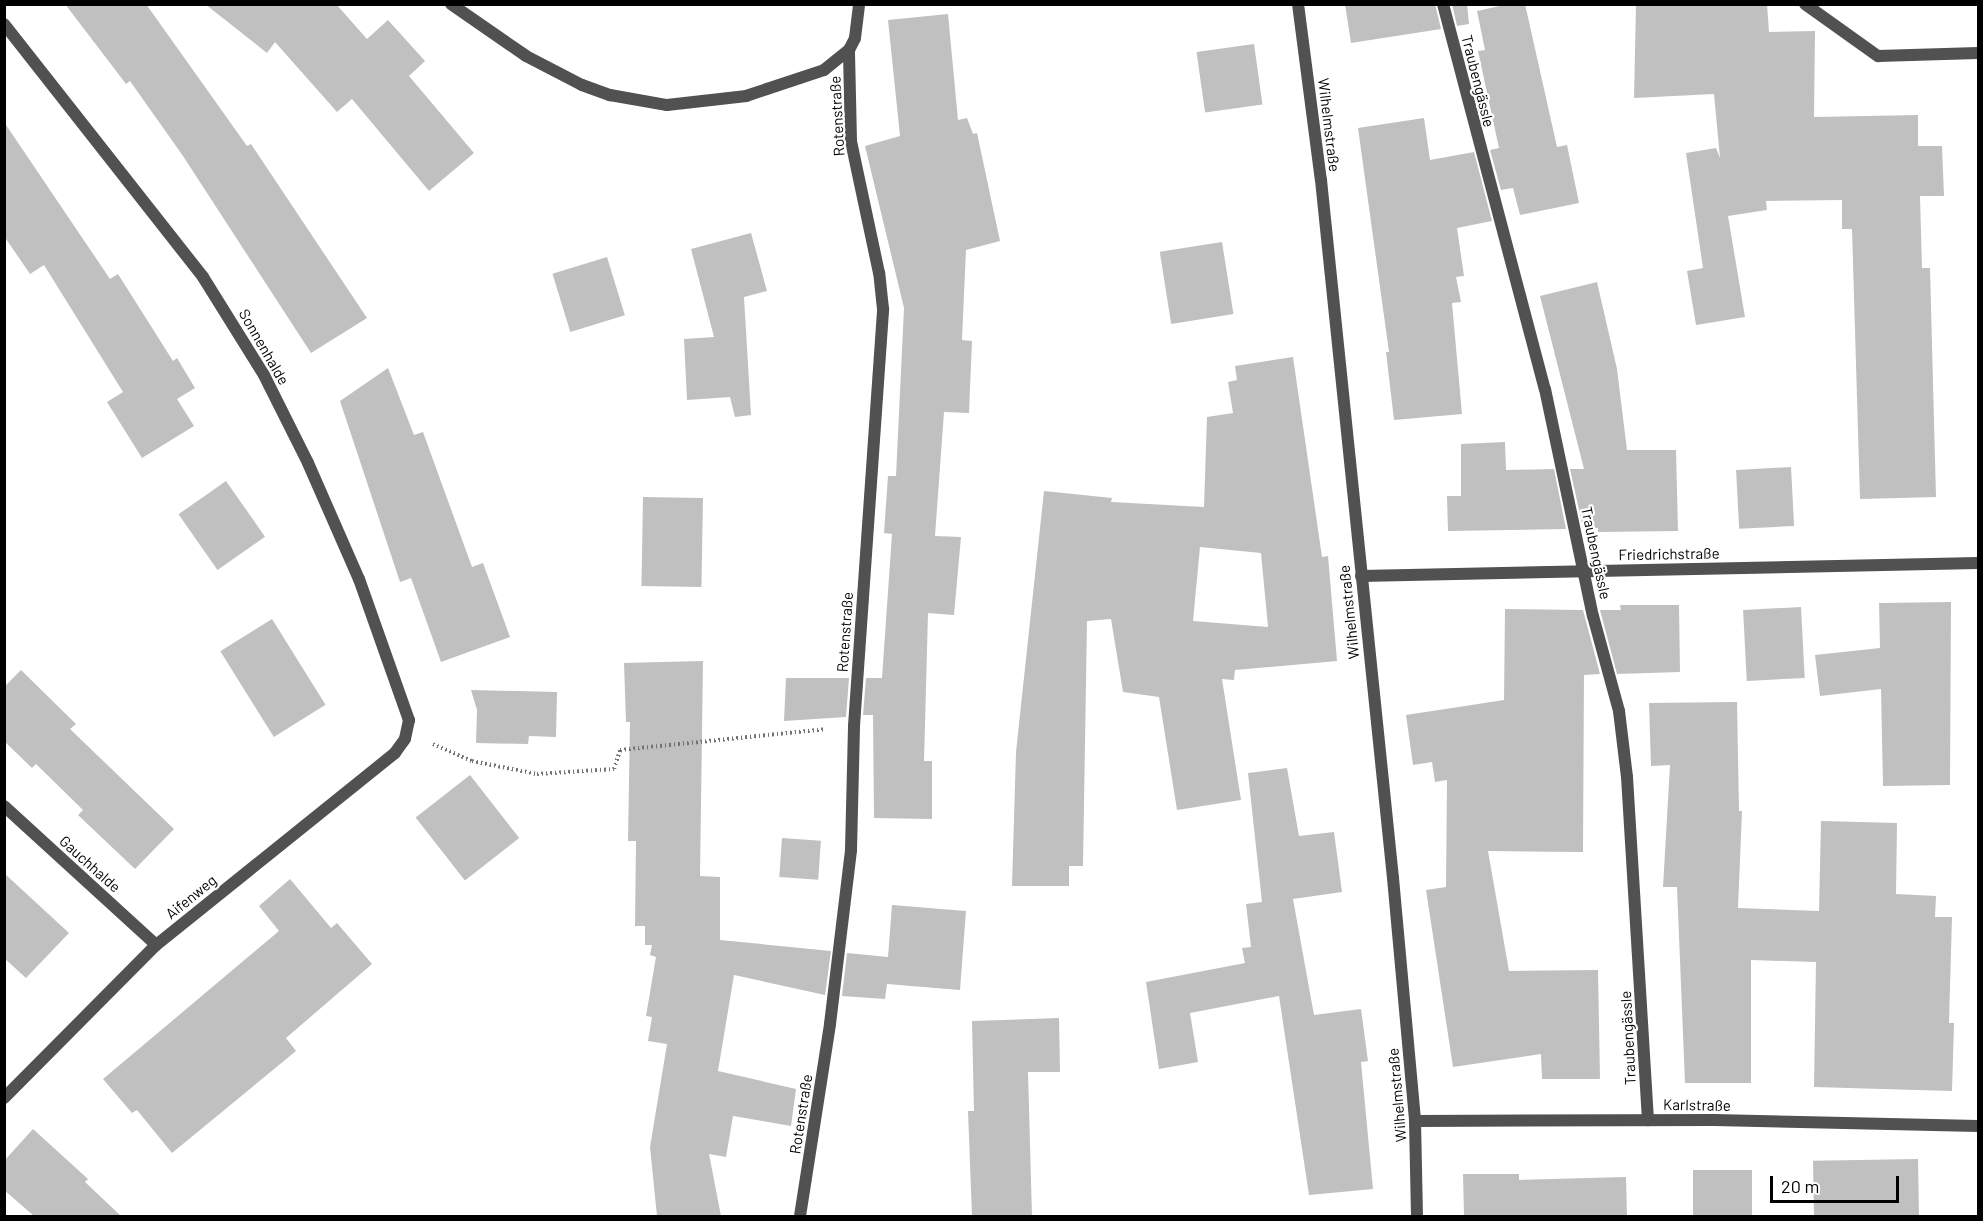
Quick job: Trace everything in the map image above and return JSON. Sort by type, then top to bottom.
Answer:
[{"type":"street","points":[[451,4],[496,37],[582,85],[610,95],[667,105],[720,102],[776,88],[824,70],[849,50],[858,27],[859,4]]},
{"type":"street","name":"Wilhelmstraße","points":[[1298,4],[1322,192],[1415,1120],[1417,1216]]},
{"type":"street","name":"Traubengässle","points":[[1443,4],[1545,389],[1583,569],[1623,730],[1648,1120]]},
{"type":"street","points":[[1805,4],[1878,56],[1978,53]]},
{"type":"street","name":"Sonnenhalde","points":[[4,24],[196,268],[264,375],[309,463],[359,579],[407,704],[408,733]]},
{"type":"street","name":"Rotenstraße","points":[[800,1216],[839,957],[851,850],[854,726],[883,309],[879,273],[851,141],[849,50]]},
{"type":"street","name":"Friedrichstraße","points":[[1361,576],[1583,569],[1978,563]]},
{"type":"street","name":"Aifenweg","points":[[4,1098],[156,945],[395,753],[408,733]]},
{"type":"street","name":"Gauchhalde","points":[[4,807],[156,945]]},
{"type":"street","name":"Karlstraße","points":[[1415,1120],[1648,1120],[1978,1126]]},
{"type":"path","points":[[408,733],[472,761],[537,774],[614,769],[620,750],[854,726]]},
{"type":"building","points":[[65,4],[146,4],[247,146],[251,144],[367,318],[311,353],[183,156],[130,81],[126,84]]},
{"type":"building","points":[[205,4],[336,4],[367,39],[388,20],[425,61],[409,76],[474,153],[429,191],[352,99],[337,112],[275,42],[267,53]]},
{"type":"building","points":[[1345,4],[1435,4],[1441,29],[1351,43]]},
{"type":"building","points":[[1452,4],[1467,4],[1469,24],[1457,26]]},
{"type":"building","points":[[1509,4],[1525,4],[1557,147],[1567,145],[1579,203],[1520,215],[1513,188],[1501,190],[1490,150],[1499,148],[1478,51],[1485,50],[1477,11]]},
{"type":"building","points":[[1636,4],[1767,4],[1769,32],[1815,31],[1814,117],[1918,115],[1918,146],[1942,146],[1944,196],[1920,196],[1922,268],[1930,268],[1936,497],[1860,499],[1852,229],[1842,229],[1842,200],[1766,201],[1767,210],[1728,216],[1745,317],[1696,325],[1687,271],[1703,268],[1686,153],[1716,148],[1720,158],[1714,94],[1634,98]]},
{"type":"building","points":[[948,14],[958,120],[967,118],[973,134],[977,133],[1000,241],[966,250],[962,340],[972,341],[969,413],[944,412],[935,536],[961,537],[954,615],[928,613],[924,761],[932,761],[932,819],[874,818],[873,715],[863,715],[866,678],[882,678],[892,534],[884,533],[888,476],[896,476],[904,308],[865,146],[900,136],[888,20]]},
{"type":"building","points":[[1254,44],[1262,104],[1205,112],[1197,52]]},
{"type":"building","points":[[1424,118],[1430,160],[1474,152],[1492,221],[1457,228],[1464,276],[1456,277],[1461,302],[1452,303],[1462,414],[1394,420],[1386,352],[1389,352],[1358,128]]},
{"type":"building","points":[[4,122],[110,279],[118,274],[173,361],[177,358],[195,388],[177,399],[194,426],[142,458],[107,402],[123,392],[44,265],[30,274],[4,236]]},
{"type":"building","points":[[751,233],[767,291],[744,297],[751,415],[735,417],[730,397],[687,400],[684,339],[714,337],[691,249]]},
{"type":"building","points":[[1222,242],[1233,314],[1171,324],[1160,252]]},
{"type":"building","points":[[607,257],[625,315],[570,332],[552,274]]},
{"type":"building","points":[[1597,282],[1617,369],[1627,450],[1676,450],[1678,531],[1598,532],[1598,528],[1583,528],[1570,469],[1584,469],[1540,296]]},
{"type":"building","points":[[1293,357],[1322,557],[1328,556],[1337,661],[1235,670],[1234,680],[1222,679],[1241,800],[1177,810],[1159,697],[1123,692],[1111,619],[1087,621],[1083,866],[1069,866],[1069,886],[1012,886],[1016,752],[1044,491],[1112,498],[1111,502],[1204,507],[1207,417],[1233,413],[1228,382],[1237,380],[1235,366]],"holes":[[[1200,547],[1261,553],[1268,627],[1193,621]]]},
{"type":"building","points":[[388,368],[414,435],[423,432],[472,567],[483,563],[510,637],[441,662],[411,578],[400,582],[340,401]]},
{"type":"building","points":[[1505,442],[1506,470],[1554,469],[1566,529],[1448,531],[1447,496],[1461,496],[1461,444]]},
{"type":"building","points":[[1791,467],[1794,526],[1739,529],[1736,470]]},
{"type":"building","points":[[226,481],[265,537],[217,570],[178,514]]},
{"type":"building","points":[[643,497],[703,498],[701,587],[641,586]]},
{"type":"building","points":[[1951,602],[1950,785],[1883,786],[1881,689],[1820,696],[1815,655],[1880,648],[1879,603]]},
{"type":"building","points":[[1620,605],[1679,605],[1680,672],[1617,674],[1600,610],[1621,610]]},
{"type":"building","points":[[1801,607],[1805,678],[1747,681],[1743,610]]},
{"type":"building","points":[[1505,609],[1583,610],[1600,674],[1584,675],[1583,852],[1488,851],[1509,971],[1598,970],[1600,1079],[1542,1079],[1541,1054],[1453,1067],[1426,890],[1446,887],[1447,780],[1435,782],[1432,762],[1413,765],[1406,715],[1504,700]]},
{"type":"building","points":[[272,619],[326,705],[274,737],[220,651]]},
{"type":"building","points":[[703,661],[700,876],[720,877],[720,940],[831,951],[825,995],[734,975],[718,1071],[796,1089],[791,1126],[733,1116],[726,1157],[709,1154],[721,1216],[657,1216],[650,1147],[667,1044],[648,1041],[652,1017],[646,1016],[656,957],[650,955],[652,945],[645,945],[645,926],[635,926],[636,841],[628,841],[630,722],[626,722],[624,663]]},
{"type":"building","points":[[21,670],[76,724],[70,729],[174,829],[135,869],[78,815],[83,810],[36,764],[32,768],[4,741],[4,687]]},
{"type":"building","points":[[786,678],[849,678],[846,717],[784,721]]},
{"type":"building","points":[[471,690],[557,692],[556,737],[529,736],[528,744],[476,743],[477,710]]},
{"type":"building","points":[[1737,702],[1739,811],[1742,811],[1738,908],[1819,911],[1821,821],[1897,823],[1896,894],[1936,896],[1935,917],[1952,917],[1949,1023],[1954,1023],[1952,1091],[1814,1087],[1816,962],[1751,960],[1751,1083],[1685,1083],[1677,887],[1663,887],[1670,765],[1651,766],[1649,703]]},
{"type":"building","points":[[1287,768],[1299,836],[1334,832],[1342,892],[1293,899],[1314,1015],[1361,1009],[1368,1061],[1361,1062],[1373,1189],[1309,1195],[1279,996],[1190,1013],[1198,1062],[1159,1069],[1146,982],[1245,963],[1242,948],[1251,947],[1246,904],[1262,902],[1248,773]]},
{"type":"building","points":[[470,775],[519,838],[465,881],[416,817]]},
{"type":"building","points":[[782,838],[821,841],[818,880],[779,877]]},
{"type":"building","points":[[4,873],[69,933],[26,978],[4,958]]},
{"type":"building","points":[[290,879],[331,928],[337,923],[372,964],[286,1038],[296,1051],[172,1153],[137,1110],[132,1113],[103,1079],[279,931],[259,906]]},
{"type":"building","points":[[892,905],[966,911],[960,990],[887,984],[885,999],[842,996],[847,953],[888,957]]},
{"type":"building","points":[[1059,1018],[1060,1072],[1028,1072],[1032,1216],[972,1216],[968,1111],[974,1111],[972,1021]]},
{"type":"building","points":[[33,1129],[88,1179],[85,1182],[121,1216],[34,1216],[4,1190],[4,1161]]},
{"type":"building","points":[[1918,1159],[1919,1216],[1814,1216],[1813,1161]]},
{"type":"building","points":[[1693,1170],[1752,1170],[1752,1216],[1693,1216]]},
{"type":"building","points":[[1463,1174],[1519,1174],[1519,1180],[1626,1177],[1627,1216],[1464,1216]]}]
